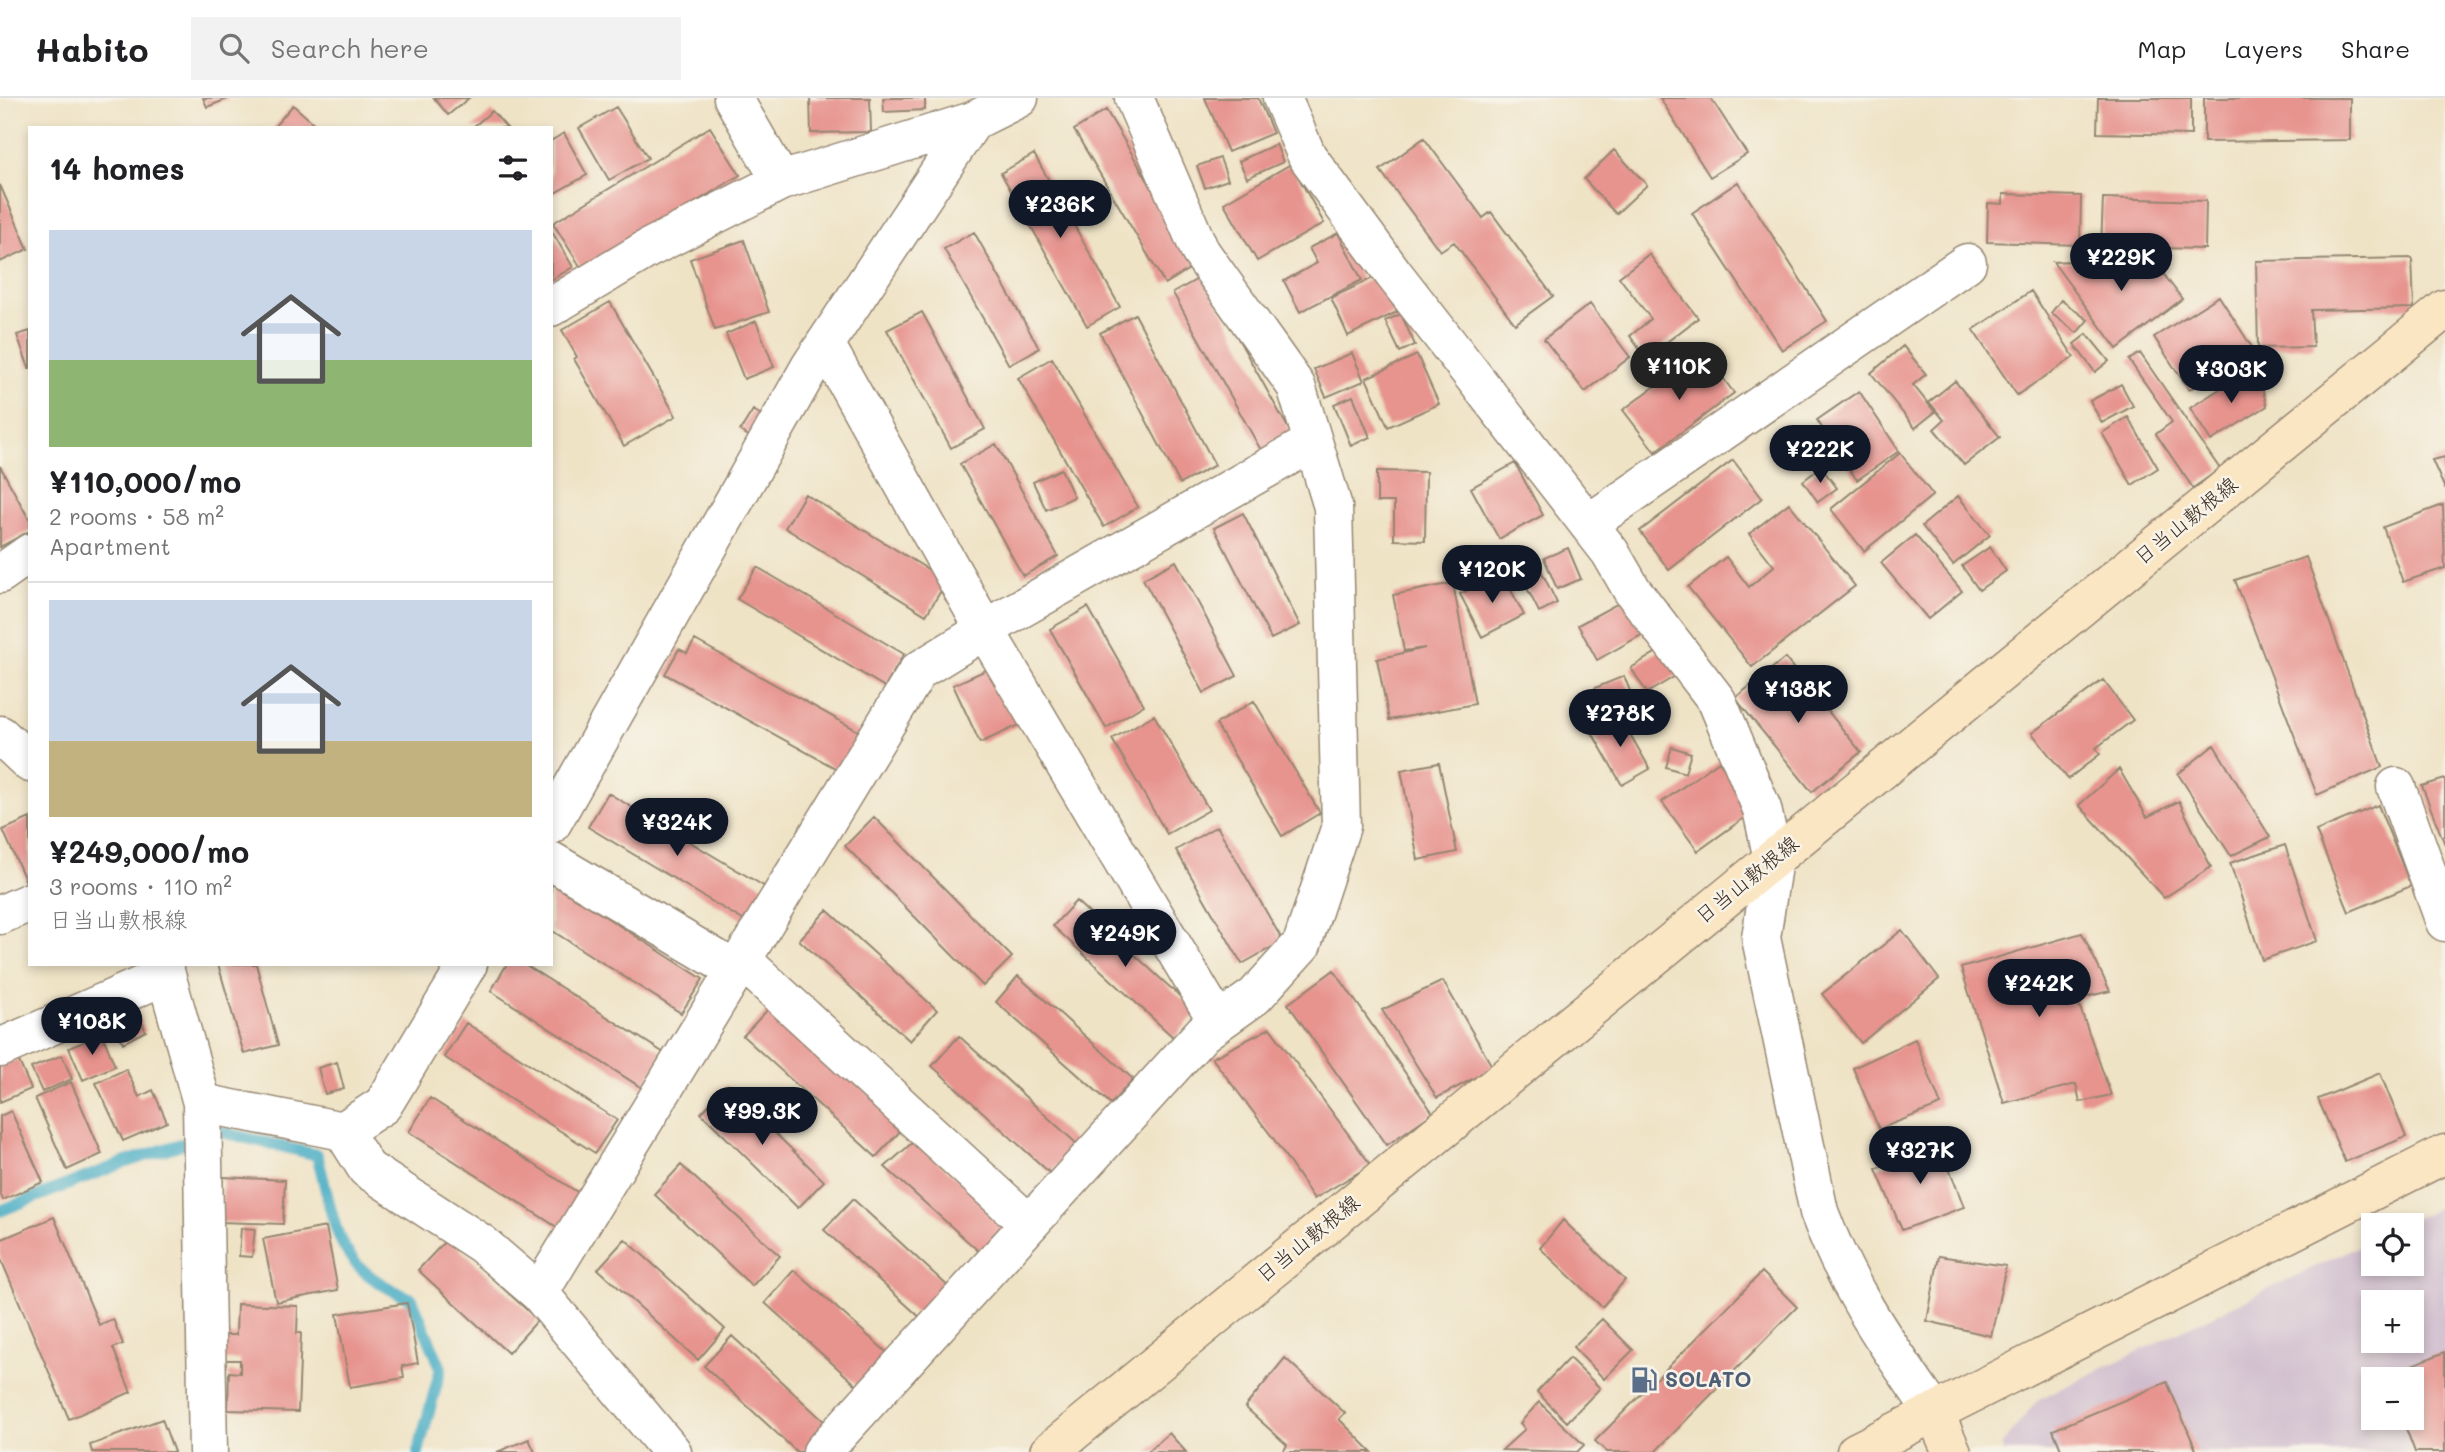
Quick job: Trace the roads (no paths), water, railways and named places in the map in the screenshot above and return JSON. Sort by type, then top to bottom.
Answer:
[{"type":"main road","name":"日当山敷根線","points":[[1049,1452],[2445,309]]},
{"type":"main road","points":[[1856,1452],[2445,1154]]},
{"type":"main road","points":[[1935,1414],[1952,1452]]},
{"type":"street","points":[[733,98],[781,180]]},
{"type":"street","points":[[553,306],[649,248],[781,180],[965,109],[1019,98]]},
{"type":"street","points":[[822,1452],[1203,1033],[1255,996],[1302,944],[1340,826],[1333,507],[1296,386],[1200,251],[1134,98]]},
{"type":"street","points":[[1282,98],[1307,156],[1393,273],[1610,552],[1632,590],[1717,701],[1762,809],[1773,859],[1760,938],[1819,1212],[1834,1251],[1868,1318],[1935,1414]]},
{"type":"street","points":[[553,821],[825,344],[965,109]]},
{"type":"street","points":[[1588,524],[1967,262]]},
{"type":"street","points":[[825,344],[985,630],[1218,1022]]},
{"type":"street","points":[[539,1293],[918,671],[1313,442]]},
{"type":"street","points":[[0,574],[28,554]]},
{"type":"street","points":[[0,736],[28,761]]},
{"type":"street","points":[[2396,787],[2444,919]]},
{"type":"street","points":[[553,862],[739,965],[1029,1224]]},
{"type":"street","points":[[0,915],[28,903]]},
{"type":"street","points":[[202,1103],[343,1131],[383,1105],[467,966]]},
{"type":"street","points":[[0,1048],[165,970],[202,1103],[208,1452]]},
{"type":"street","points":[[343,1131],[367,1169],[482,1244],[539,1293],[672,1452]]},
{"type":"waterway","points":[[211,1136],[222,1132],[317,1155],[335,1225],[352,1259],[366,1273],[412,1299],[441,1368],[418,1452]]},
{"type":"waterway","points":[[0,1211],[123,1163],[181,1144]]},
{"type":"place","name":"SOLATO","points":[[1644,1380]]}]
